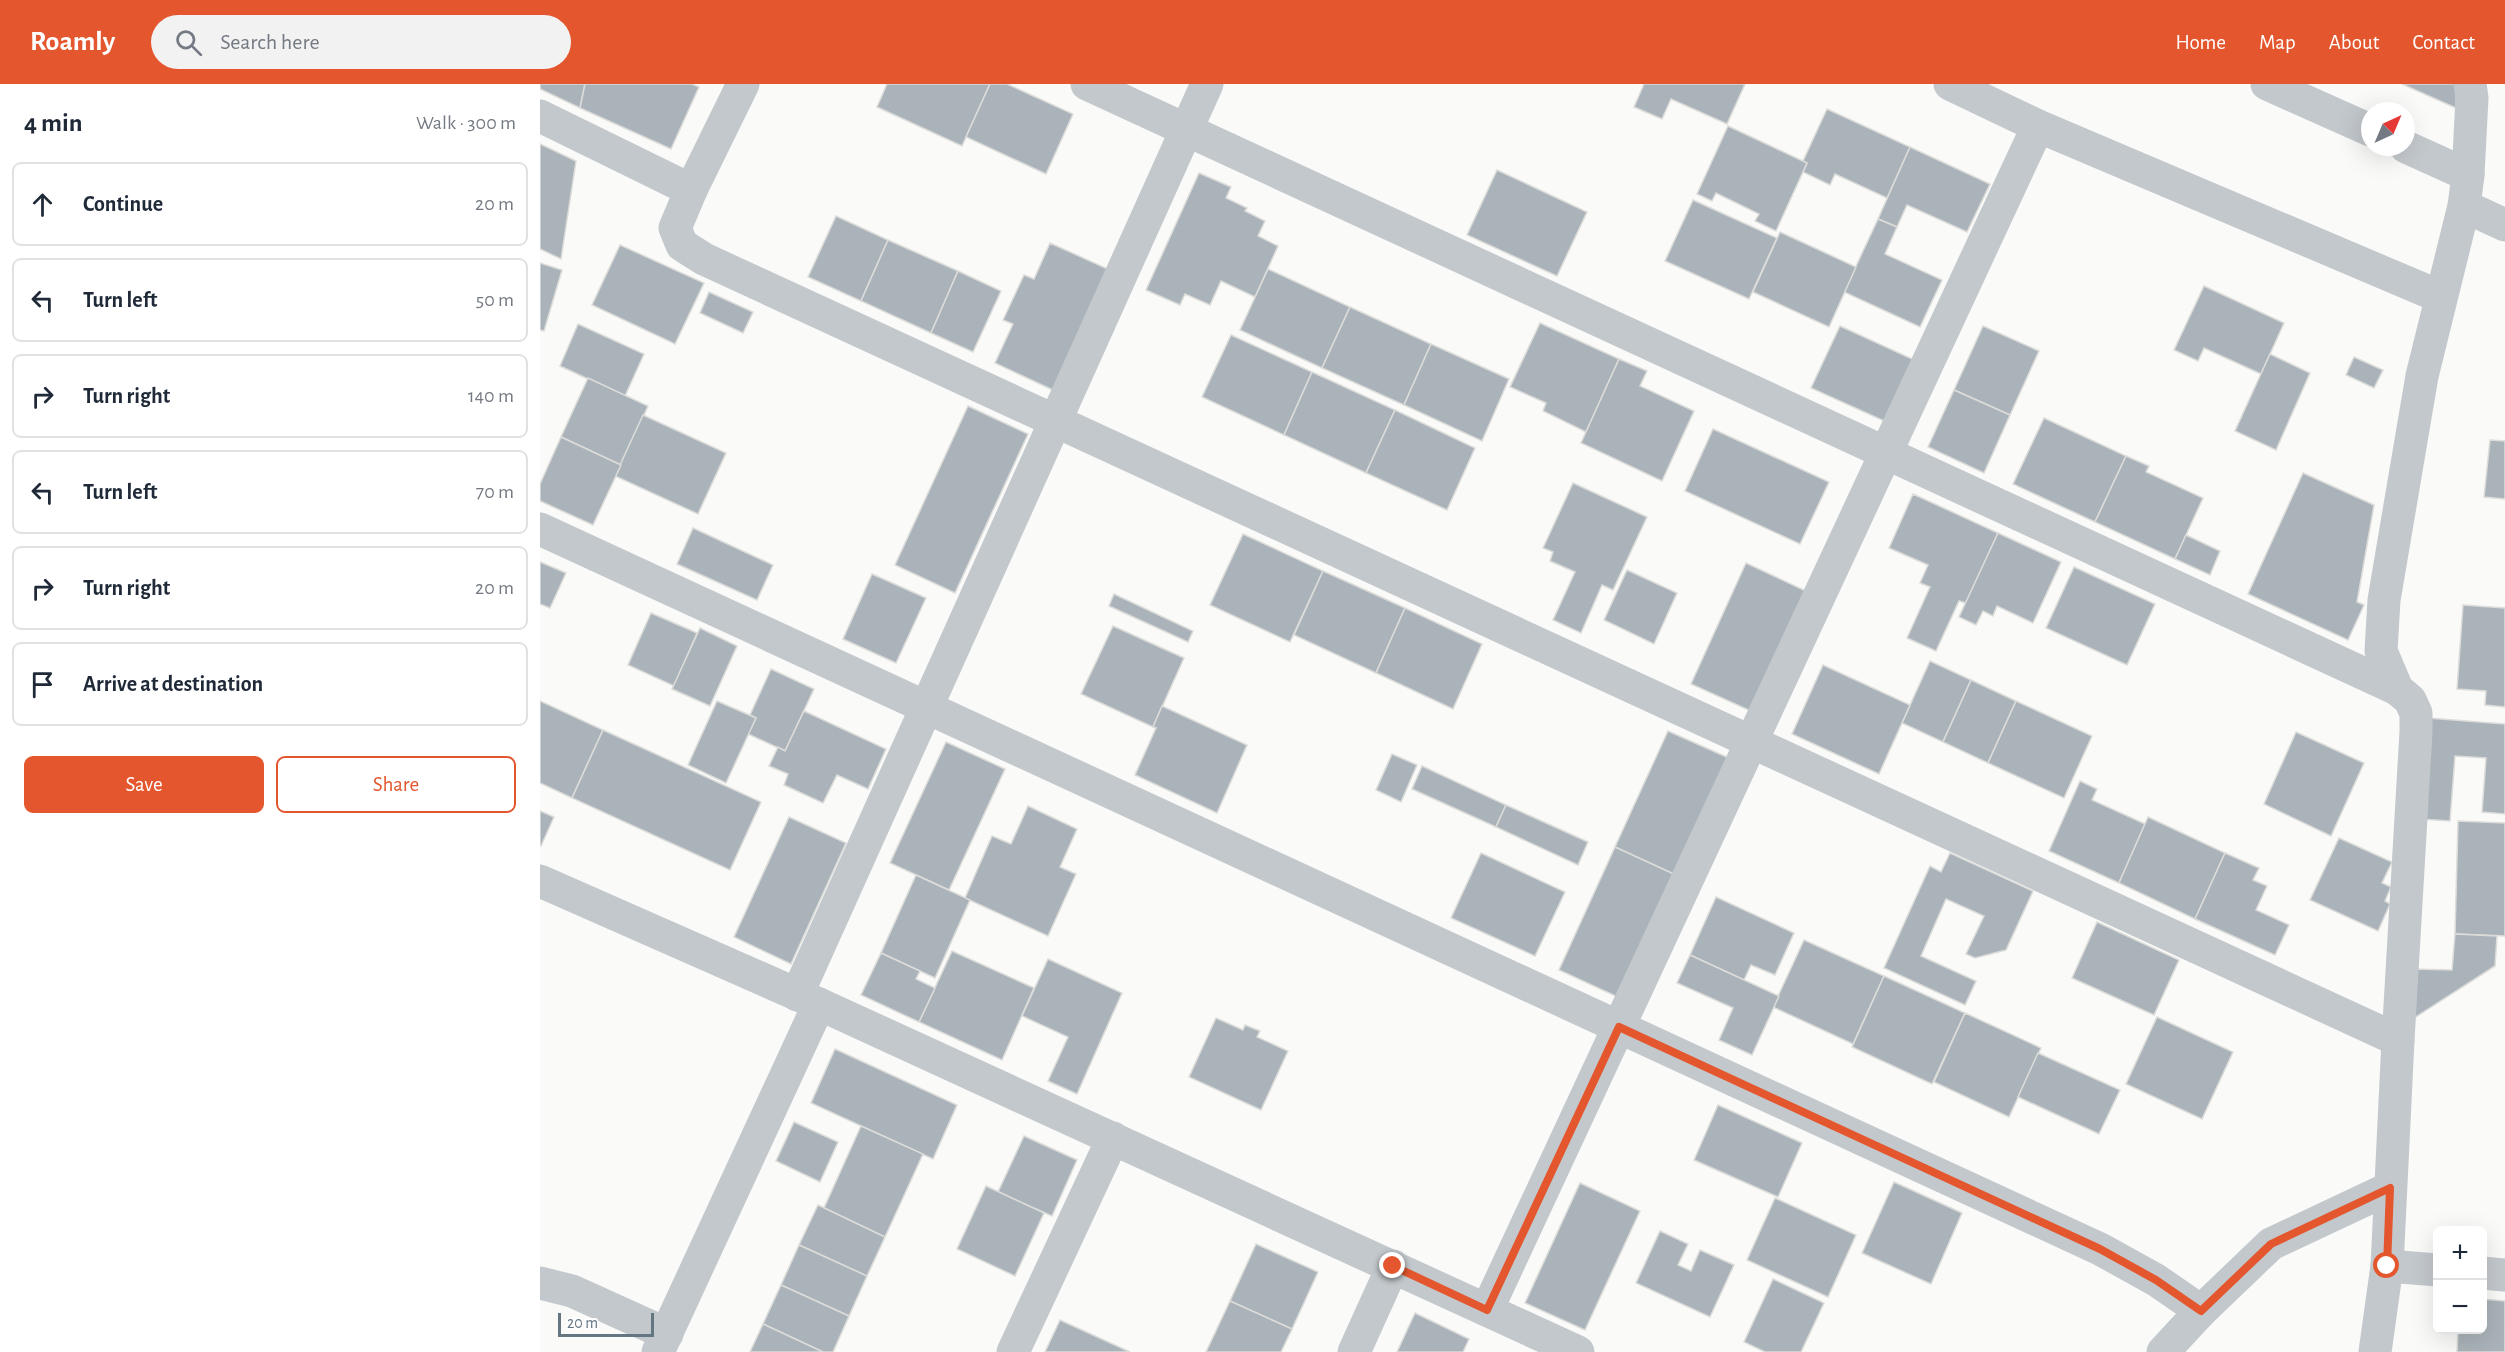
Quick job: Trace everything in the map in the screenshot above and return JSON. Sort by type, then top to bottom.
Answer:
[{"type":"street","points":[[743,84],[675,228],[682,245],[704,259],[2398,1040]]},
{"type":"street","points":[[1087,84],[2397,689],[2410,700],[2416,713],[2416,732],[2387,1266],[2375,1352]]},
{"type":"street","points":[[540,1283],[572,1291],[662,1343],[808,999],[927,707],[1207,84]]},
{"type":"street","points":[[1950,84],[2038,126],[2441,297]]},
{"type":"street","points":[[2267,84],[2361,126]]},
{"type":"street","points":[[2397,689],[2381,651],[2384,600],[2422,376],[2466,190],[2472,98],[2470,84]]},
{"type":"street","points":[[540,116],[691,190]]},
{"type":"street","points":[[1487,1310],[2038,126]]},
{"type":"street","points":[[2415,153],[2466,190],[2505,225]]},
{"type":"street","points":[[540,529],[2100,1249],[2156,1280],[2201,1311]]},
{"type":"street","points":[[540,881],[808,999],[1578,1352]]},
{"type":"street","points":[[1013,1352],[1113,1138]]},
{"type":"street","points":[[2163,1352],[2201,1311],[2271,1244],[2390,1188]]},
{"type":"street","points":[[1354,1352],[1393,1266]]},
{"type":"street","points":[[2387,1266],[2433,1270]]},
{"type":"street","points":[[2487,1274],[2505,1275]]},
{"type":"building","points":[[540,84],[585,84],[580,108],[540,89]]},
{"type":"building","points":[[585,84],[692,84],[699,87],[671,149],[580,108]]},
{"type":"building","points":[[887,84],[990,84],[962,146],[877,107]]},
{"type":"building","points":[[990,84],[1007,84],[1073,114],[1046,174],[966,137]]},
{"type":"building","points":[[1644,84],[1745,84],[1727,124],[1671,99],[1662,119],[1634,107]]},
{"type":"building","points":[[2402,84],[2457,84],[2456,108]]},
{"type":"building","points":[[1827,109],[1910,147],[1887,198],[1835,174],[1830,185],[1803,172],[1807,163],[1803,161]]},
{"type":"building","points":[[1728,126],[1807,163],[1776,231],[1755,221],[1759,214],[1716,193],[1712,201],[1697,194]]},
{"type":"building","points":[[540,144],[576,161],[561,259],[540,249]]},
{"type":"building","points":[[1910,147],[1990,184],[1967,232],[1907,205],[1897,227],[1878,219]]},
{"type":"building","points":[[1497,170],[1587,212],[1557,276],[1467,235]]},
{"type":"building","points":[[1199,173],[1231,187],[1226,198],[1247,208],[1245,211],[1265,221],[1258,236],[1278,246],[1255,297],[1221,281],[1210,305],[1185,294],[1180,305],[1146,290]]},
{"type":"building","points":[[1693,200],[1777,238],[1749,299],[1665,261]]},
{"type":"building","points":[[836,216],[888,240],[861,301],[808,277]]},
{"type":"building","points":[[1878,219],[1897,227],[1885,254],[1942,280],[1920,327],[1844,292]]},
{"type":"building","points":[[1780,232],[1856,267],[1829,327],[1753,292]]},
{"type":"building","points":[[888,240],[958,271],[931,333],[861,301]]},
{"type":"building","points":[[1050,243],[1110,270],[1055,391],[995,363],[1013,324],[1003,320],[1024,275],[1034,279]]},
{"type":"building","points":[[620,245],[704,283],[675,344],[592,305]]},
{"type":"building","points":[[540,263],[562,270],[544,331],[540,330]]},
{"type":"building","points":[[1268,269],[1350,307],[1322,368],[1240,330]]},
{"type":"building","points":[[958,271],[1001,291],[973,352],[931,333]]},
{"type":"building","points":[[2204,286],[2284,323],[2261,374],[2204,348],[2198,361],[2174,350]]},
{"type":"building","points":[[709,292],[753,312],[743,333],[700,313]]},
{"type":"building","points":[[1350,307],[1431,344],[1404,405],[1322,368]]},
{"type":"building","points":[[1540,323],[1619,359],[1586,432],[1543,411],[1546,403],[1510,387]]},
{"type":"building","points":[[578,324],[644,354],[625,396],[560,366]]},
{"type":"building","points":[[1840,326],[1921,363],[1893,425],[1811,388]]},
{"type":"building","points":[[1983,326],[2039,351],[2010,415],[1954,390]]},
{"type":"building","points":[[1231,335],[1312,372],[1284,435],[1202,397]]},
{"type":"building","points":[[1431,344],[1509,379],[1482,441],[1404,405]]},
{"type":"building","points":[[2270,354],[2310,373],[2276,450],[2235,431]]},
{"type":"building","points":[[2354,357],[2383,370],[2374,388],[2346,375]]},
{"type":"building","points":[[1619,359],[1647,371],[1640,386],[1694,411],[1662,481],[1581,443]]},
{"type":"building","points":[[1312,372],[1395,410],[1366,473],[1284,435]]},
{"type":"building","points":[[588,378],[648,406],[621,465],[561,437]]},
{"type":"building","points":[[1954,390],[2010,415],[1984,473],[1928,447]]},
{"type":"building","points":[[968,406],[1028,434],[955,593],[895,565]]},
{"type":"building","points":[[1395,410],[1475,448],[1447,510],[1366,473]]},
{"type":"building","points":[[643,415],[726,453],[698,514],[615,476]]},
{"type":"building","points":[[2044,418],[2126,456],[2095,522],[2013,484]]},
{"type":"building","points":[[1713,429],[1829,482],[1800,544],[1685,491]]},
{"type":"building","points":[[561,437],[621,465],[593,525],[540,501],[540,484]]},
{"type":"building","points":[[2490,440],[2505,441],[2505,499],[2484,497]]},
{"type":"building","points":[[2126,456],[2149,466],[2146,472],[2203,498],[2175,559],[2095,522]]},
{"type":"building","points":[[2303,473],[2374,505],[2357,602],[2364,605],[2348,640],[2248,594]]},
{"type":"building","points":[[1573,483],[1647,517],[1613,590],[1602,585],[1581,633],[1553,620],[1575,572],[1550,561],[1553,552],[1543,548]]},
{"type":"building","points":[[1913,494],[1998,533],[1966,603],[1959,601],[1936,651],[1907,638],[1930,587],[1920,583],[1928,565],[1889,548]]},
{"type":"building","points":[[693,528],[773,565],[757,600],[677,564]]},
{"type":"building","points":[[1998,533],[2061,562],[2033,623],[1997,606],[1993,616],[1983,611],[1976,625],[1959,617]]},
{"type":"building","points":[[1243,534],[1323,571],[1290,642],[1210,605]]},
{"type":"building","points":[[2186,535],[2220,551],[2210,575],[2175,559]]},
{"type":"building","points":[[540,562],[566,573],[550,608],[540,604]]},
{"type":"building","points":[[1746,563],[1808,592],[1753,712],[1691,684]]},
{"type":"building","points":[[2074,567],[2155,604],[2127,665],[2046,628]]},
{"type":"building","points":[[1627,570],[1677,593],[1654,644],[1604,620]]},
{"type":"building","points":[[1323,571],[1405,608],[1376,673],[1294,635]]},
{"type":"building","points":[[872,574],[926,598],[896,663],[843,639]]},
{"type":"building","points":[[1114,594],[1193,631],[1188,642],[1109,606]]},
{"type":"building","points":[[2463,605],[2505,608],[2505,707],[2485,705],[2486,691],[2457,689]]},
{"type":"building","points":[[1405,608],[1482,644],[1453,709],[1376,673]]},
{"type":"building","points":[[651,613],[697,633],[674,686],[628,665]]},
{"type":"building","points":[[1113,626],[1184,658],[1153,727],[1081,694]]},
{"type":"building","points":[[700,628],[737,646],[710,706],[672,689]]},
{"type":"building","points":[[1930,661],[1971,680],[1943,742],[1902,723]]},
{"type":"building","points":[[1823,665],[1910,705],[1879,774],[1792,734]]},
{"type":"building","points":[[771,669],[814,689],[785,751],[748,734],[756,718],[750,715]]},
{"type":"building","points":[[1971,680],[2016,701],[1988,763],[1943,742]]},
{"type":"building","points":[[540,701],[603,730],[572,798],[540,783]]},
{"type":"building","points":[[717,701],[756,718],[726,783],[688,765]]},
{"type":"building","points":[[2016,701],[2092,736],[2064,798],[1988,763]]},
{"type":"building","points":[[1162,706],[1247,745],[1217,813],[1135,775],[1156,728],[1153,727]]},
{"type":"building","points":[[804,711],[886,749],[868,789],[837,775],[823,803],[784,785],[788,774],[769,766],[778,747],[785,751]]},
{"type":"building","points":[[2428,718],[2505,724],[2505,814],[2482,812],[2486,758],[2455,756],[2450,821],[2420,819]]},
{"type":"building","points":[[603,730],[761,802],[730,870],[572,798]]},
{"type":"building","points":[[1668,731],[1731,759],[1678,876],[1615,847]]},
{"type":"building","points":[[2296,732],[2364,763],[2331,836],[2264,804]]},
{"type":"building","points":[[946,742],[1005,769],[949,890],[890,863]]},
{"type":"building","points":[[1392,754],[1417,765],[1401,802],[1376,790]]},
{"type":"building","points":[[1422,766],[1506,805],[1496,827],[1412,789]]},
{"type":"building","points":[[2080,781],[2097,789],[2092,800],[2145,824],[2119,883],[2049,851]]},
{"type":"building","points":[[1506,805],[1588,842],[1578,865],[1496,827]]},
{"type":"building","points":[[1028,806],[1077,829],[1060,867],[1076,874],[1048,936],[965,898],[992,836],[1011,844]]},
{"type":"building","points":[[540,811],[554,817],[541,846],[540,845]]},
{"type":"building","points":[[789,817],[846,843],[791,964],[734,937]]},
{"type":"building","points":[[2148,817],[2225,853],[2195,919],[2119,883]]},
{"type":"building","points":[[2458,821],[2505,823],[2505,936],[2455,934]]},
{"type":"building","points":[[2339,838],[2392,862],[2382,883],[2391,887],[2385,901],[2390,904],[2378,931],[2310,900]]},
{"type":"building","points":[[1615,847],[1678,876],[1622,999],[1559,970]]},
{"type":"building","points":[[1481,853],[1565,892],[1535,956],[1451,918]]},
{"type":"building","points":[[1950,853],[2033,891],[2006,950],[1975,958],[1966,954],[1984,916],[1946,899],[1921,956],[1976,981],[1965,1005],[1884,968],[1930,866],[1941,872]]},
{"type":"building","points":[[2225,853],[2259,868],[2253,880],[2267,886],[2256,910],[2289,925],[2275,955],[2195,919]]},
{"type":"building","points":[[916,875],[970,900],[935,978],[881,953]]},
{"type":"building","points":[[1716,897],[1794,933],[1775,975],[1751,965],[1744,980],[1690,955]]},
{"type":"building","points":[[2097,922],[2179,960],[2154,1015],[2072,978]]},
{"type":"building","points":[[2455,934],[2497,936],[2495,966],[2411,1020],[2412,969],[2452,970]]},
{"type":"building","points":[[1804,940],[1884,976],[1853,1044],[1773,1007]]},
{"type":"building","points":[[952,951],[1034,988],[1002,1060],[919,1022]]},
{"type":"building","points":[[881,953],[920,971],[916,979],[935,988],[919,1022],[861,995]]},
{"type":"building","points":[[1690,955],[1779,996],[1752,1055],[1719,1040],[1733,1008],[1677,983]]},
{"type":"building","points":[[1048,959],[1122,993],[1077,1094],[1048,1081],[1068,1037],[1022,1016]]},
{"type":"building","points":[[1884,976],[1965,1013],[1932,1084],[1852,1047]]},
{"type":"building","points":[[1965,1013],[2041,1048],[2009,1117],[1934,1082]]},
{"type":"building","points":[[2157,1017],[2233,1052],[2202,1119],[2126,1084]]},
{"type":"building","points":[[1216,1018],[1243,1030],[1245,1025],[1260,1031],[1257,1037],[1288,1051],[1261,1110],[1189,1077]]},
{"type":"building","points":[[835,1049],[957,1105],[933,1159],[811,1103]]},
{"type":"building","points":[[2038,1053],[2120,1090],[2099,1134],[2018,1097]]},
{"type":"building","points":[[1718,1105],[1802,1143],[1778,1197],[1694,1160]]},
{"type":"building","points":[[794,1122],[838,1142],[820,1182],[776,1161]]},
{"type":"building","points":[[861,1126],[923,1154],[885,1237],[824,1208]]},
{"type":"building","points":[[1024,1136],[1077,1160],[1052,1216],[998,1192]]},
{"type":"building","points":[[1894,1182],[1962,1213],[1931,1284],[1862,1253]]},
{"type":"building","points":[[1580,1183],[1640,1211],[1585,1330],[1525,1303]]},
{"type":"building","points":[[986,1186],[1044,1213],[1015,1276],[957,1249]]},
{"type":"building","points":[[1775,1198],[1856,1235],[1828,1297],[1747,1260]]},
{"type":"building","points":[[818,1205],[885,1237],[867,1276],[799,1245]]},
{"type":"building","points":[[1660,1231],[1688,1244],[1678,1265],[1691,1271],[1700,1250],[1734,1265],[1710,1317],[1636,1283]]},
{"type":"building","points":[[1256,1244],[1318,1272],[1292,1329],[1230,1301]]},
{"type":"building","points":[[799,1245],[867,1276],[849,1316],[781,1285]]},
{"type":"building","points":[[1773,1279],[1824,1303],[1801,1352],[1765,1352],[1744,1342]]},
{"type":"building","points":[[781,1285],[849,1316],[833,1352],[823,1352],[763,1324]]},
{"type":"building","points":[[2487,1299],[2505,1301],[2505,1352],[2457,1352],[2458,1334],[2487,1334]]},
{"type":"building","points":[[1230,1301],[1292,1329],[1281,1352],[1206,1352]]},
{"type":"building","points":[[1415,1313],[1469,1339],[1463,1352],[1397,1352]]},
{"type":"building","points":[[1060,1320],[1130,1352],[1045,1352]]},
{"type":"building","points":[[763,1324],[823,1352],[750,1352]]},
{"type":"route","points":[[1393,1266],[1487,1310],[1619,1027],[2100,1249],[2156,1280],[2201,1311],[2271,1244],[2390,1188],[2387,1266]]}]
